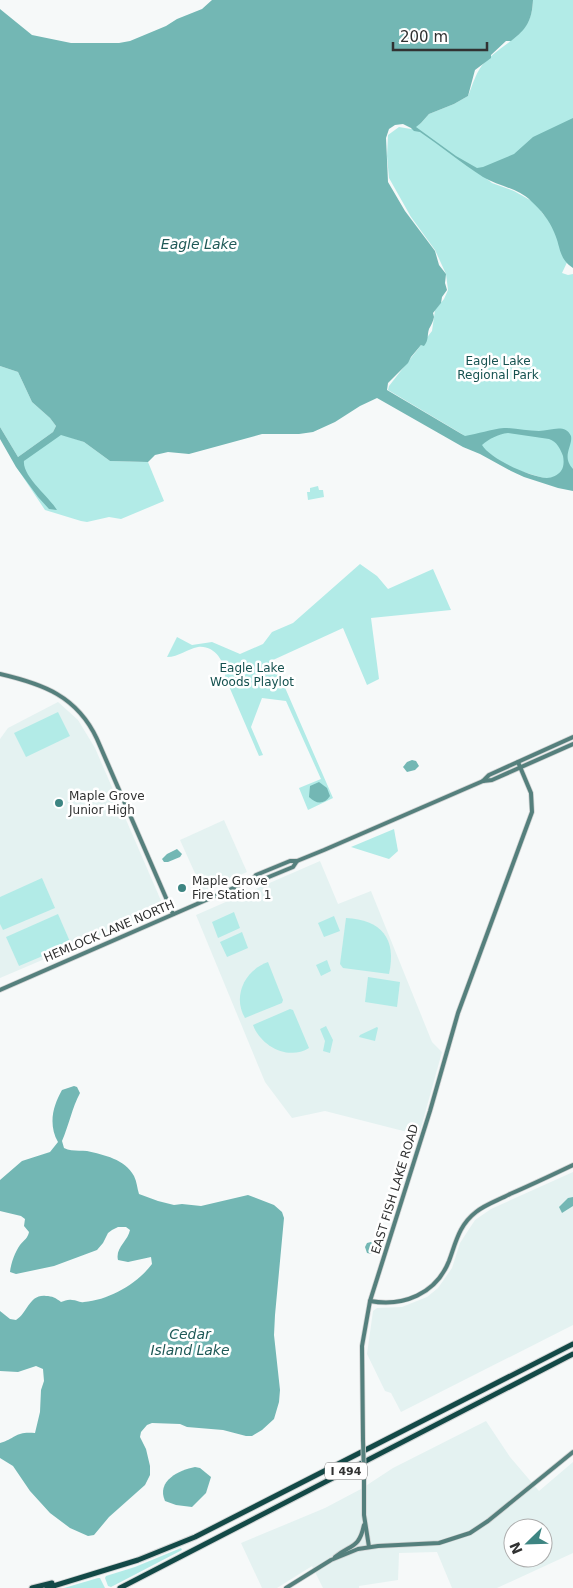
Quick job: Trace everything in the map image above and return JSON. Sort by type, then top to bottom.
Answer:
[{"type":"highway","name":"I 494","points":[[82,1578],[138,1560],[210,1530],[573,1344]]},
{"type":"highway","name":"I 494","points":[[120,1588],[573,1354]]},
{"type":"highway","points":[[32,1588],[82,1578]]},
{"type":"highway","points":[[47,1588],[82,1578]]},
{"type":"street","points":[[0,674],[34,682],[54,692],[72,705],[86,721],[95,735],[173,914]]},
{"type":"street","name":"HEMLOCK LANE NORTH","points":[[483,781],[489,775],[573,737]]},
{"type":"street","name":"HEMLOCK LANE NORTH","points":[[0,990],[253,879],[259,881],[293,867],[297,861],[483,781],[492,780],[521,768],[573,744]]},
{"type":"street","name":"EAST FISH LAKE ROAD","points":[[368,1547],[364,1523],[362,1346],[370,1301],[430,1111],[458,1013],[532,812],[532,793],[518,762]]},
{"type":"street","points":[[370,1301],[389,1303],[402,1301],[415,1297],[427,1290],[441,1275],[448,1263],[458,1233],[475,1212],[490,1203],[573,1166]]},
{"type":"street","points":[[331,1560],[368,1547],[430,1544],[462,1537],[488,1521],[573,1452]]},
{"type":"street","points":[[286,1588],[357,1543],[361,1537],[364,1523]]},
{"type":"shaded area","name":"Maple Grove Junior High","points":[[58,702],[78,720],[95,748],[162,903],[162,909],[0,978],[0,739],[8,728]]},
{"type":"shaded area","points":[[224,820],[247,872],[203,891],[180,840]]},
{"type":"shaded area","points":[[320,861],[338,904],[371,891],[432,1042],[442,1052],[419,1135],[325,1111],[292,1118],[265,1082],[196,915]]},
{"type":"shaded area","points":[[573,1172],[573,1325],[401,1412],[391,1393],[385,1391],[367,1354],[373,1311],[377,1308],[402,1307],[427,1297],[438,1288],[452,1268],[460,1243],[475,1220],[491,1209]]},
{"type":"shaded area","points":[[486,1421],[510,1457],[539,1491],[573,1462],[573,1553],[553,1562],[553,1518],[503,1518],[503,1568],[540,1568],[497,1588],[452,1588],[437,1552],[399,1553],[398,1580],[359,1586],[359,1588],[323,1588],[312,1566],[277,1588],[262,1588],[241,1543],[325,1508],[361,1489],[393,1468]]},
{"type":"green space","name":"Eagle Lake Regional Park","points":[[533,0],[573,0],[573,120],[487,179],[537,204],[543,214],[558,230],[570,256],[562,273],[573,274],[573,487],[517,470],[476,449],[462,434],[388,390],[389,386],[432,331],[435,310],[444,299],[448,290],[446,274],[435,250],[411,217],[389,178],[388,135],[399,127],[411,129],[421,123],[429,114],[468,96],[479,69],[493,54],[517,36],[528,22],[532,12]]},
{"type":"green space","points":[[0,366],[18,372],[32,402],[56,426],[53,432],[18,457],[0,427]]},
{"type":"green space","points":[[61,434],[84,442],[110,461],[148,462],[164,501],[121,519],[109,517],[87,522],[45,510],[17,468],[27,458]]},
{"type":"green space","points":[[318,486],[319,490],[323,490],[324,497],[308,500],[307,492],[310,492],[310,488]]},
{"type":"green space","name":"Eagle Lake Woods Playlot","points":[[360,564],[377,576],[388,589],[433,569],[451,610],[371,618],[379,679],[367,685],[343,628],[273,660],[333,798],[308,810],[299,788],[321,779],[286,701],[262,698],[251,727],[263,755],[259,756],[225,677],[224,666],[218,656],[210,649],[198,647],[175,656],[167,657],[177,637],[192,645],[212,642],[240,654],[263,644],[272,632],[293,623]]},
{"type":"green space","points":[[58,712],[70,736],[26,757],[14,733]]},
{"type":"green space","points":[[394,829],[398,851],[389,859],[351,847]]},
{"type":"green space","points":[[42,878],[55,908],[3,930],[0,924],[0,897]]},
{"type":"green space","points":[[234,912],[240,928],[218,938],[212,922]]},
{"type":"green space","points":[[58,914],[71,944],[19,966],[6,937]]},
{"type":"green space","points":[[334,916],[340,931],[324,937],[318,923]]},
{"type":"green space","points":[[346,918],[369,923],[384,933],[391,950],[389,974],[343,968],[340,964]]},
{"type":"green space","points":[[242,932],[248,948],[227,957],[220,942]]},
{"type":"green space","points":[[327,960],[331,971],[321,976],[316,965]]},
{"type":"green space","points":[[268,962],[283,1000],[282,1003],[245,1018],[241,1010],[240,1001],[243,985],[253,971]]},
{"type":"green space","points":[[368,977],[400,982],[397,1007],[365,1002]]},
{"type":"green space","points":[[290,1009],[293,1010],[309,1048],[301,1052],[284,1052],[276,1049],[262,1039],[253,1025]]},
{"type":"green space","points":[[326,1026],[333,1040],[330,1053],[323,1051],[325,1041],[320,1029]]},
{"type":"green space","points":[[377,1027],[375,1041],[359,1037],[360,1035]]},
{"type":"green space","points":[[181,1548],[182,1550],[111,1587],[108,1586],[106,1576],[135,1567]]},
{"type":"green space","points":[[98,1578],[100,1578],[105,1588],[64,1588]]},
{"type":"water","name":"Eagle Lake","points":[[212,0],[533,0],[530,19],[525,28],[511,41],[506,41],[491,55],[491,58],[475,70],[468,96],[429,114],[416,127],[456,156],[477,168],[514,154],[533,137],[573,118],[573,268],[562,256],[554,232],[547,219],[526,197],[483,177],[420,132],[414,131],[403,124],[395,125],[389,129],[386,138],[388,182],[405,211],[435,251],[439,265],[446,274],[445,283],[447,290],[442,297],[441,303],[433,313],[434,319],[429,329],[426,344],[424,346],[421,345],[408,363],[388,383],[387,390],[465,436],[504,428],[539,431],[565,430],[571,436],[568,460],[573,469],[573,491],[558,488],[511,471],[463,447],[377,398],[313,432],[262,434],[189,454],[168,452],[155,455],[148,462],[110,461],[84,442],[61,435],[24,461],[31,480],[57,510],[49,509],[38,497],[16,467],[0,439],[0,427],[18,457],[53,432],[56,426],[32,402],[18,372],[0,366],[0,9],[32,35],[71,43],[119,43],[130,41],[202,9]],"holes":[[[508,433],[549,439],[559,448],[564,462],[560,472],[549,478],[540,477],[512,466],[493,456],[482,445],[494,437]]]},
{"type":"water","points":[[412,760],[416,761],[419,766],[415,770],[407,772],[403,767]]},
{"type":"water","points":[[319,782],[327,788],[330,796],[320,803],[309,797],[310,786]]},
{"type":"water","points":[[177,849],[182,854],[180,857],[164,862],[162,859],[167,854]]},
{"type":"water","name":"Cedar Island Lake","points":[[74,1086],[77,1087],[80,1093],[62,1141],[64,1148],[107,1156],[120,1162],[134,1176],[139,1194],[158,1201],[174,1205],[201,1206],[248,1195],[274,1205],[282,1212],[284,1218],[274,1335],[280,1390],[274,1419],[252,1436],[223,1430],[187,1427],[180,1424],[152,1423],[147,1425],[141,1432],[140,1437],[146,1449],[150,1466],[150,1475],[145,1485],[109,1517],[94,1535],[88,1536],[70,1528],[50,1513],[30,1491],[13,1466],[0,1458],[0,1443],[20,1434],[35,1433],[44,1381],[43,1369],[36,1366],[18,1372],[0,1371],[0,1311],[10,1319],[16,1320],[32,1301],[40,1296],[56,1298],[61,1302],[68,1300],[93,1301],[103,1298],[122,1290],[139,1278],[152,1264],[151,1257],[128,1262],[118,1260],[118,1252],[130,1230],[126,1227],[118,1227],[108,1233],[97,1250],[54,1266],[16,1274],[10,1272],[16,1251],[29,1232],[24,1226],[25,1219],[21,1216],[0,1211],[0,1180],[22,1161],[50,1152],[58,1142],[52,1122],[56,1102],[62,1090]]},
{"type":"water","points":[[573,1197],[573,1206],[562,1213],[559,1207],[568,1198]]},
{"type":"water","points":[[379,1240],[376,1252],[372,1254],[367,1253],[365,1247],[367,1243]]},
{"type":"water","points":[[195,1467],[200,1468],[211,1477],[206,1493],[192,1507],[176,1505],[165,1501],[163,1494],[166,1482],[176,1474]]},
{"type":"place","name":"Maple Grove Junior High","points":[[59,803]]},
{"type":"place","name":"Maple Grove Fire Station 1","points":[[182,888]]}]
